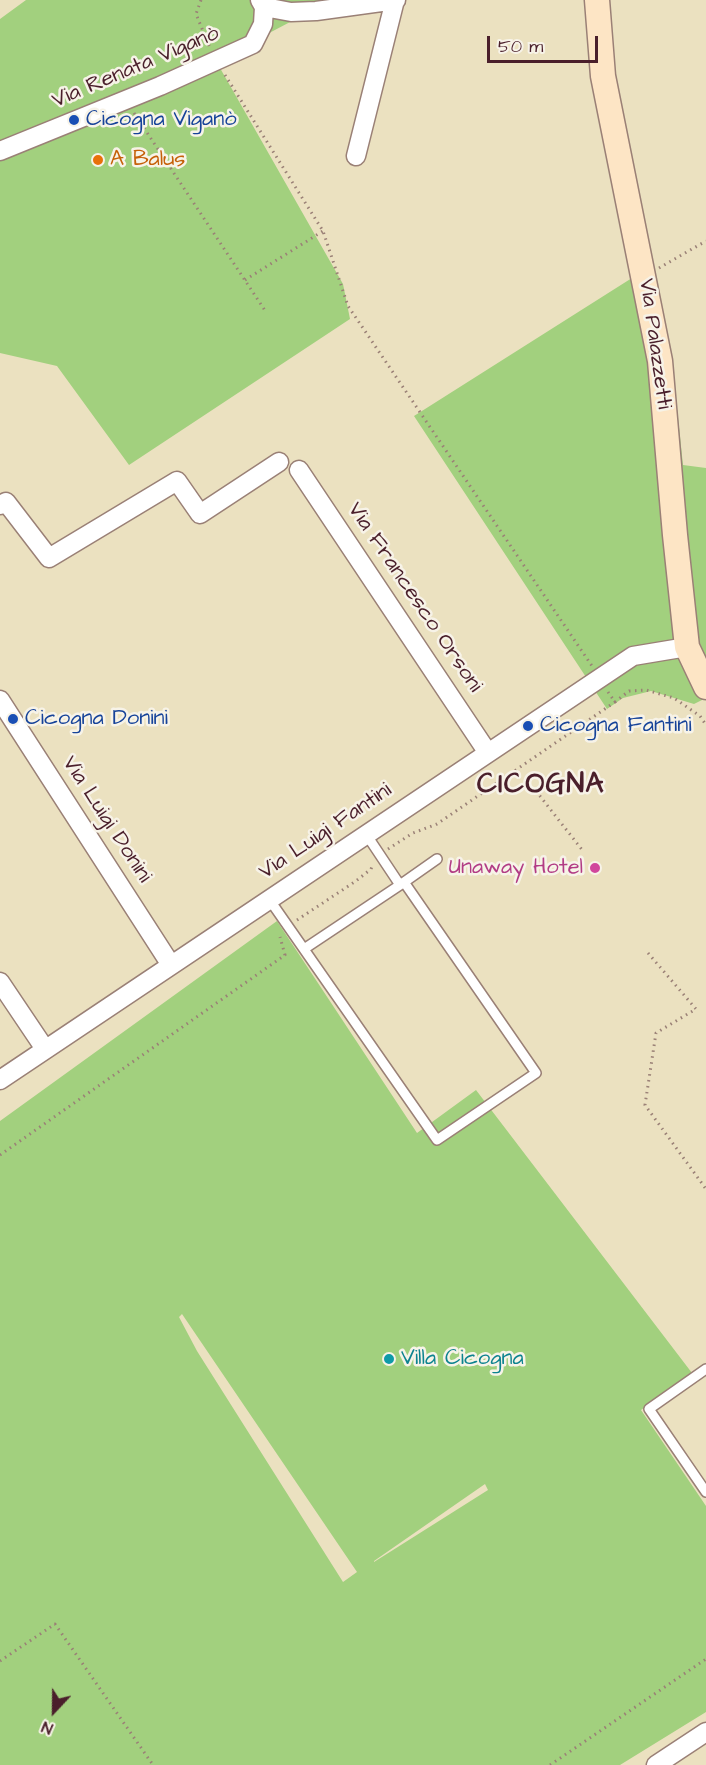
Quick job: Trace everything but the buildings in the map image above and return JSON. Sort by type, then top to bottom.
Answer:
[{"type":"main road","name":"Via Palazzetti","points":[[597,0],[603,76],[660,361],[687,646],[706,687]]},
{"type":"street","points":[[262,3],[291,12],[316,11],[396,0],[356,156]]},
{"type":"street","name":"Via Renata Viganò","points":[[0,151],[253,44],[263,24],[262,3]]},
{"type":"street","points":[[0,505],[6,502],[49,558],[177,481],[200,514],[279,462]]},
{"type":"street","name":"Via Francesco Orsoni","points":[[299,470],[488,753]]},
{"type":"street","name":"Via Luigi Fantini","points":[[0,1080],[633,656],[687,646]]},
{"type":"street","name":"Via Luigi Donini","points":[[0,700],[171,966]]},
{"type":"street","points":[[0,982],[45,1049]]},
{"type":"street","points":[[656,1765],[706,1732]]},
{"type":"lane","points":[[269,899],[437,1140],[536,1073],[366,834]]},
{"type":"lane","points":[[304,950],[437,859]]},
{"type":"lane","points":[[706,1369],[649,1409],[706,1492]]},
{"type":"path","points":[[201,0],[196,14],[216,61],[323,231],[348,306],[601,678],[615,702]]},
{"type":"path","points":[[125,99],[266,312]]},
{"type":"path","points":[[245,280],[323,231]]},
{"type":"path","points":[[644,276],[706,241]]},
{"type":"path","points":[[0,1155],[285,955],[280,937],[288,927],[371,869],[374,859],[413,833],[436,824],[629,691],[646,690],[675,698],[700,716],[706,725]]},
{"type":"path","points":[[536,790],[584,850]]},
{"type":"path","points":[[648,953],[696,1009],[656,1033],[645,1105],[706,1190]]},
{"type":"path","points":[[0,1660],[55,1624],[153,1765]]},
{"type":"path","points":[[550,1765],[706,1659]]},
{"type":"green space","points":[[26,0],[395,0],[292,21],[216,61],[343,284],[350,319],[129,465],[57,366],[0,353],[0,19]]},
{"type":"green space","points":[[643,271],[672,361],[683,465],[706,468],[706,698],[694,704],[651,691],[623,698],[607,709],[414,416]]},
{"type":"green space","points":[[277,921],[417,1133],[476,1090],[692,1373],[641,1410],[706,1506],[706,1712],[620,1765],[0,1765],[0,1121]],"holes":[[[182,1314],[357,1572],[343,1582],[197,1351],[179,1317]],[[485,1484],[488,1490],[374,1562],[374,1561]]]},
{"type":"place","name":"Cicogna Viganò","points":[[74,120]]},
{"type":"place","name":"A Balus","points":[[98,160]]},
{"type":"place","name":"Cicogna Donini","points":[[13,719]]},
{"type":"place","name":"Cicogna Fantini","points":[[528,726]]},
{"type":"place","name":"Unaway Hotel","points":[[595,868]]},
{"type":"place","name":"Villa Cicogna","points":[[389,1359]]},
{"type":"district","name":"CICOGNA","points":[[541,786]]}]
